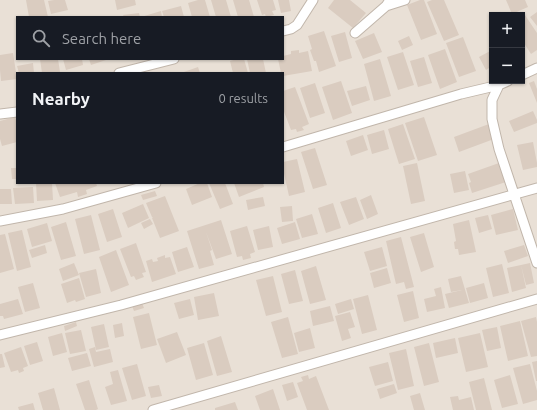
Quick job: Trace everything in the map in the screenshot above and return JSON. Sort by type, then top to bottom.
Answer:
[{"type":"street","points":[[284,31],[291,29],[297,25],[312,0]]},
{"type":"street","points":[[355,33],[388,3],[405,0]]},
{"type":"street","points":[[123,72],[170,60]]},
{"type":"street","points":[[525,74],[537,68]]},
{"type":"street","points":[[284,147],[461,94],[499,85]]},
{"type":"street","points":[[499,85],[492,100],[492,119],[499,149],[537,264]]},
{"type":"street","points":[[0,114],[16,112]]},
{"type":"street","points":[[0,221],[63,209],[152,184]]},
{"type":"street","points":[[0,335],[121,305],[537,188]]},
{"type":"street","points":[[153,410],[537,300]]},
{"type":"shaded area","points":[[0,0],[537,0],[537,410],[0,410]]},
{"type":"building","points":[[26,0],[44,0],[48,16],[29,16]]},
{"type":"building","points":[[65,0],[68,10],[51,14],[48,1]]},
{"type":"building","points":[[115,0],[135,0],[136,5],[117,10]]},
{"type":"building","points":[[198,0],[205,0],[210,16],[192,16],[188,3]]},
{"type":"building","points":[[211,0],[226,0],[231,16],[216,16]]},
{"type":"building","points":[[233,0],[249,0],[254,16],[238,16]]},
{"type":"building","points":[[257,0],[273,0],[276,10],[272,11],[274,15],[262,15]]},
{"type":"building","points":[[278,0],[289,0],[291,11],[281,13]]},
{"type":"building","points":[[334,0],[350,0],[366,13],[353,28],[328,8]]},
{"type":"building","points":[[424,0],[437,34],[421,40],[407,5]]},
{"type":"building","points":[[432,0],[444,0],[459,35],[444,41],[427,2]]},
{"type":"building","points":[[506,0],[525,0],[528,7],[517,12],[511,12]]},
{"type":"building","points":[[181,6],[184,16],[164,16],[162,11]]},
{"type":"building","points":[[161,11],[162,16],[144,16]]},
{"type":"building","points":[[537,12],[537,26],[530,17]]},
{"type":"building","points":[[139,13],[140,16],[124,16]]},
{"type":"building","points":[[525,15],[537,33],[537,50],[531,54],[525,45]]},
{"type":"building","points":[[324,31],[336,66],[319,72],[316,61],[314,61],[310,50],[312,49],[308,36]]},
{"type":"building","points":[[345,32],[352,58],[339,62],[331,36]]},
{"type":"building","points":[[374,33],[382,52],[363,59],[355,41]]},
{"type":"building","points":[[409,36],[413,45],[402,50],[398,41]]},
{"type":"building","points":[[463,37],[476,71],[459,77],[446,43]]},
{"type":"building","points":[[445,49],[457,82],[440,89],[428,55]]},
{"type":"building","points":[[299,50],[299,53],[308,51],[312,71],[284,76],[284,72],[281,72],[278,60],[284,60],[284,56],[291,54],[291,51]]},
{"type":"building","points":[[403,52],[414,85],[398,90],[387,57]]},
{"type":"building","points":[[489,52],[489,68],[486,70],[479,57]]},
{"type":"building","points":[[13,53],[16,79],[1,81],[0,55]]},
{"type":"building","points":[[424,57],[432,83],[418,87],[410,61]]},
{"type":"building","points":[[380,59],[391,96],[374,101],[364,64]]},
{"type":"building","points":[[40,60],[58,60],[60,72],[42,72]]},
{"type":"building","points":[[63,60],[82,60],[83,65],[66,70]]},
{"type":"building","points":[[89,60],[106,60],[91,65]]},
{"type":"building","points":[[244,60],[248,72],[233,72],[230,61]]},
{"type":"building","points":[[247,60],[263,60],[266,72],[250,72]]},
{"type":"building","points":[[33,63],[34,72],[19,72],[17,66]]},
{"type":"building","points":[[198,67],[200,72],[184,72]]},
{"type":"building","points":[[341,81],[352,113],[333,120],[322,87]]},
{"type":"building","points":[[534,81],[537,89],[537,103],[529,83]]},
{"type":"building","points":[[315,83],[325,113],[310,118],[300,88]]},
{"type":"building","points":[[366,86],[370,100],[352,106],[347,91]]},
{"type":"building","points":[[295,87],[309,124],[302,127],[304,130],[297,132],[296,129],[291,130],[284,112],[284,91]]},
{"type":"building","points":[[533,111],[537,123],[514,132],[509,121]]},
{"type":"building","points":[[15,117],[16,142],[2,146],[0,139],[0,121]]},
{"type":"building","points":[[424,117],[437,155],[418,161],[405,123]]},
{"type":"building","points":[[403,124],[415,159],[399,164],[388,129]]},
{"type":"building","points":[[489,124],[494,139],[459,152],[454,137]]},
{"type":"building","points":[[384,130],[389,149],[372,154],[367,135]]},
{"type":"building","points":[[363,135],[368,150],[351,156],[346,141]]},
{"type":"building","points":[[533,142],[537,167],[523,170],[517,145]]},
{"type":"building","points":[[315,148],[327,185],[313,189],[301,152]]},
{"type":"building","points":[[297,159],[305,192],[289,196],[284,174],[284,162]]},
{"type":"building","points":[[417,163],[425,201],[411,204],[403,166]]},
{"type":"building","points":[[499,163],[506,182],[472,193],[469,183],[471,182],[468,174]]},
{"type":"building","points":[[11,168],[16,168],[16,179],[12,179]]},
{"type":"building","points":[[465,171],[469,190],[454,193],[450,174]]},
{"type":"building","points":[[36,184],[52,184],[53,200],[37,201]]},
{"type":"building","points":[[55,184],[96,184],[97,186],[86,190],[87,194],[78,197],[77,192],[60,197]]},
{"type":"building","points":[[198,184],[207,184],[212,197],[192,205],[186,189]]},
{"type":"building","points":[[209,184],[225,184],[233,204],[220,209]]},
{"type":"building","points":[[234,184],[263,184],[264,187],[239,197]]},
{"type":"building","points":[[33,187],[34,203],[15,204],[13,188]]},
{"type":"building","points":[[0,189],[11,189],[12,204],[0,204]]},
{"type":"building","points":[[155,191],[157,196],[143,200],[141,195]]},
{"type":"building","points":[[371,195],[378,214],[367,219],[360,200]]},
{"type":"building","points":[[165,196],[179,231],[160,238],[152,218],[153,217],[146,203]]},
{"type":"building","points":[[263,197],[265,206],[248,210],[246,200]]},
{"type":"building","points":[[356,197],[364,219],[349,225],[340,202]]},
{"type":"building","points":[[333,203],[341,228],[326,233],[318,208]]},
{"type":"building","points":[[143,204],[149,218],[128,228],[122,213]]},
{"type":"building","points":[[292,206],[293,221],[282,222],[280,207]]},
{"type":"building","points":[[113,209],[122,237],[107,242],[98,214]]},
{"type":"building","points":[[513,209],[518,230],[496,235],[491,215]]},
{"type":"building","points":[[312,214],[318,234],[302,238],[296,219]]},
{"type":"building","points":[[91,215],[100,250],[84,254],[75,219]]},
{"type":"building","points":[[488,215],[492,229],[479,233],[475,218]]},
{"type":"building","points":[[150,219],[153,224],[144,229],[141,223]]},
{"type":"building","points":[[221,220],[232,254],[216,259],[206,232],[212,250],[210,251],[214,265],[199,269],[187,231]]},
{"type":"building","points":[[469,220],[476,252],[459,255],[458,249],[455,249],[454,242],[456,241],[453,224]]},
{"type":"building","points":[[66,222],[76,256],[61,260],[51,227]]},
{"type":"building","points":[[295,222],[300,239],[282,244],[277,228]]},
{"type":"building","points":[[47,223],[52,241],[32,247],[27,229]]},
{"type":"building","points":[[247,226],[255,252],[250,254],[251,258],[243,260],[242,256],[237,257],[230,231]]},
{"type":"building","points":[[269,226],[273,247],[258,250],[253,230]]},
{"type":"building","points":[[22,230],[31,267],[17,271],[8,233]]},
{"type":"building","points":[[424,233],[434,267],[421,272],[410,237]]},
{"type":"building","points":[[5,234],[14,269],[0,273],[0,235]]},
{"type":"building","points":[[401,237],[414,287],[406,289],[404,282],[396,284],[386,241]]},
{"type":"building","points":[[136,243],[146,272],[142,273],[144,277],[136,280],[134,276],[131,277],[120,249]]},
{"type":"building","points":[[45,245],[47,253],[32,258],[29,250]]},
{"type":"building","points":[[524,245],[528,256],[508,263],[504,251]]},
{"type":"building","points":[[187,247],[194,267],[178,272],[172,252]]},
{"type":"building","points":[[382,247],[387,266],[370,271],[364,252]]},
{"type":"building","points":[[116,250],[129,285],[111,292],[99,257]]},
{"type":"building","points":[[165,255],[165,258],[170,257],[176,274],[152,282],[146,261],[152,259],[153,262],[158,261],[157,258]]},
{"type":"building","points":[[74,263],[79,275],[63,281],[59,269]]},
{"type":"building","points":[[530,263],[534,283],[526,285],[521,265]]},
{"type":"building","points":[[502,264],[509,293],[493,297],[486,268]]},
{"type":"building","points":[[521,265],[526,288],[512,292],[507,268]]},
{"type":"building","points":[[316,266],[326,300],[310,304],[301,271]]},
{"type":"building","points":[[387,268],[391,283],[374,288],[370,273]]},
{"type":"building","points":[[96,269],[101,293],[86,297],[79,273]]},
{"type":"building","points":[[295,270],[303,301],[289,304],[281,274]]},
{"type":"building","points":[[273,276],[282,312],[266,316],[256,280]]},
{"type":"building","points":[[461,276],[469,303],[449,308],[445,294],[462,290],[451,292],[448,279]]},
{"type":"building","points":[[79,278],[85,299],[67,303],[61,284]]},
{"type":"building","points":[[33,283],[40,308],[25,312],[18,287]]},
{"type":"building","points":[[484,283],[488,298],[470,303],[466,288]]},
{"type":"building","points":[[441,287],[445,308],[427,312],[424,299],[436,296],[434,289]]},
{"type":"building","points":[[413,291],[419,318],[404,322],[397,295]]},
{"type":"building","points":[[214,293],[219,316],[198,320],[194,297]]},
{"type":"building","points":[[368,295],[377,330],[362,334],[353,299]]},
{"type":"building","points":[[18,299],[23,314],[4,319],[3,316],[0,316],[0,304]]},
{"type":"building","points":[[190,299],[194,315],[179,319],[174,303]]},
{"type":"building","points":[[351,299],[354,309],[338,314],[335,304]]},
{"type":"building","points":[[142,303],[144,308],[134,311],[132,306]]},
{"type":"building","points":[[330,306],[334,321],[313,326],[310,311]]},
{"type":"building","points":[[350,312],[355,327],[348,329],[351,338],[342,341],[335,316]]},
{"type":"building","points":[[149,313],[157,345],[141,349],[133,317]]},
{"type":"building","points":[[288,317],[298,354],[282,358],[271,322]]},
{"type":"building","points":[[536,317],[537,356],[531,357],[521,321]]},
{"type":"building","points":[[520,321],[528,356],[508,361],[500,326]]},
{"type":"building","points":[[76,322],[77,326],[65,331],[64,326]]},
{"type":"building","points":[[122,323],[124,336],[115,338],[113,325]]},
{"type":"building","points":[[104,324],[109,347],[96,350],[91,327]]},
{"type":"building","points":[[497,327],[501,348],[487,351],[482,330]]},
{"type":"building","points":[[310,328],[315,348],[299,352],[294,333]]},
{"type":"building","points":[[81,330],[86,351],[70,354],[65,333]]},
{"type":"building","points":[[177,332],[186,355],[166,363],[157,339]]},
{"type":"building","points":[[62,333],[67,352],[53,356],[48,337]]},
{"type":"building","points":[[480,333],[488,367],[466,372],[458,338]]},
{"type":"building","points":[[221,336],[232,372],[217,376],[207,341]]},
{"type":"building","points":[[455,338],[458,353],[436,358],[433,343]]},
{"type":"building","points":[[37,342],[43,361],[30,365],[24,346]]},
{"type":"building","points":[[204,343],[213,375],[196,380],[187,348]]},
{"type":"building","points":[[429,343],[439,382],[424,386],[414,347]]},
{"type":"building","points":[[21,347],[28,366],[23,368],[24,371],[19,373],[18,370],[11,372],[4,353]]},
{"type":"building","points":[[95,347],[96,352],[110,349],[113,362],[94,367],[89,349]]},
{"type":"building","points":[[406,349],[414,386],[398,390],[389,353]]},
{"type":"building","points":[[87,353],[91,366],[72,371],[68,358]]},
{"type":"building","points":[[0,354],[2,354],[5,367],[0,368]]},
{"type":"building","points":[[537,361],[537,381],[536,381],[532,362]]},
{"type":"building","points":[[388,362],[393,381],[375,386],[369,367]]},
{"type":"building","points":[[137,364],[146,396],[132,400],[122,368]]},
{"type":"building","points":[[530,364],[537,391],[537,400],[523,404],[513,368]]},
{"type":"building","points":[[118,370],[127,401],[111,405],[105,387],[113,384],[110,372]]},
{"type":"building","points":[[308,375],[309,379],[316,376],[329,410],[307,410],[297,383],[303,381],[301,377]]},
{"type":"building","points":[[510,375],[518,404],[502,408],[494,380]]},
{"type":"building","points":[[484,378],[492,410],[476,410],[469,382]]},
{"type":"building","points":[[89,380],[98,409],[96,410],[85,410],[76,384]]},
{"type":"building","points":[[293,382],[298,397],[287,401],[282,385]]},
{"type":"building","points":[[394,384],[397,393],[380,399],[377,389]]},
{"type":"building","points":[[159,385],[162,396],[151,398],[148,387]]},
{"type":"building","points":[[54,388],[60,410],[43,410],[38,393]]},
{"type":"building","points":[[273,389],[280,410],[260,410],[255,396]]},
{"type":"building","points":[[420,393],[425,410],[414,410],[410,396]]},
{"type":"building","points":[[458,396],[459,400],[471,397],[474,410],[453,410],[450,397]]},
{"type":"building","points":[[235,402],[238,410],[215,410],[215,408]]},
{"type":"building","points":[[33,403],[35,410],[19,410],[18,407]]}]
